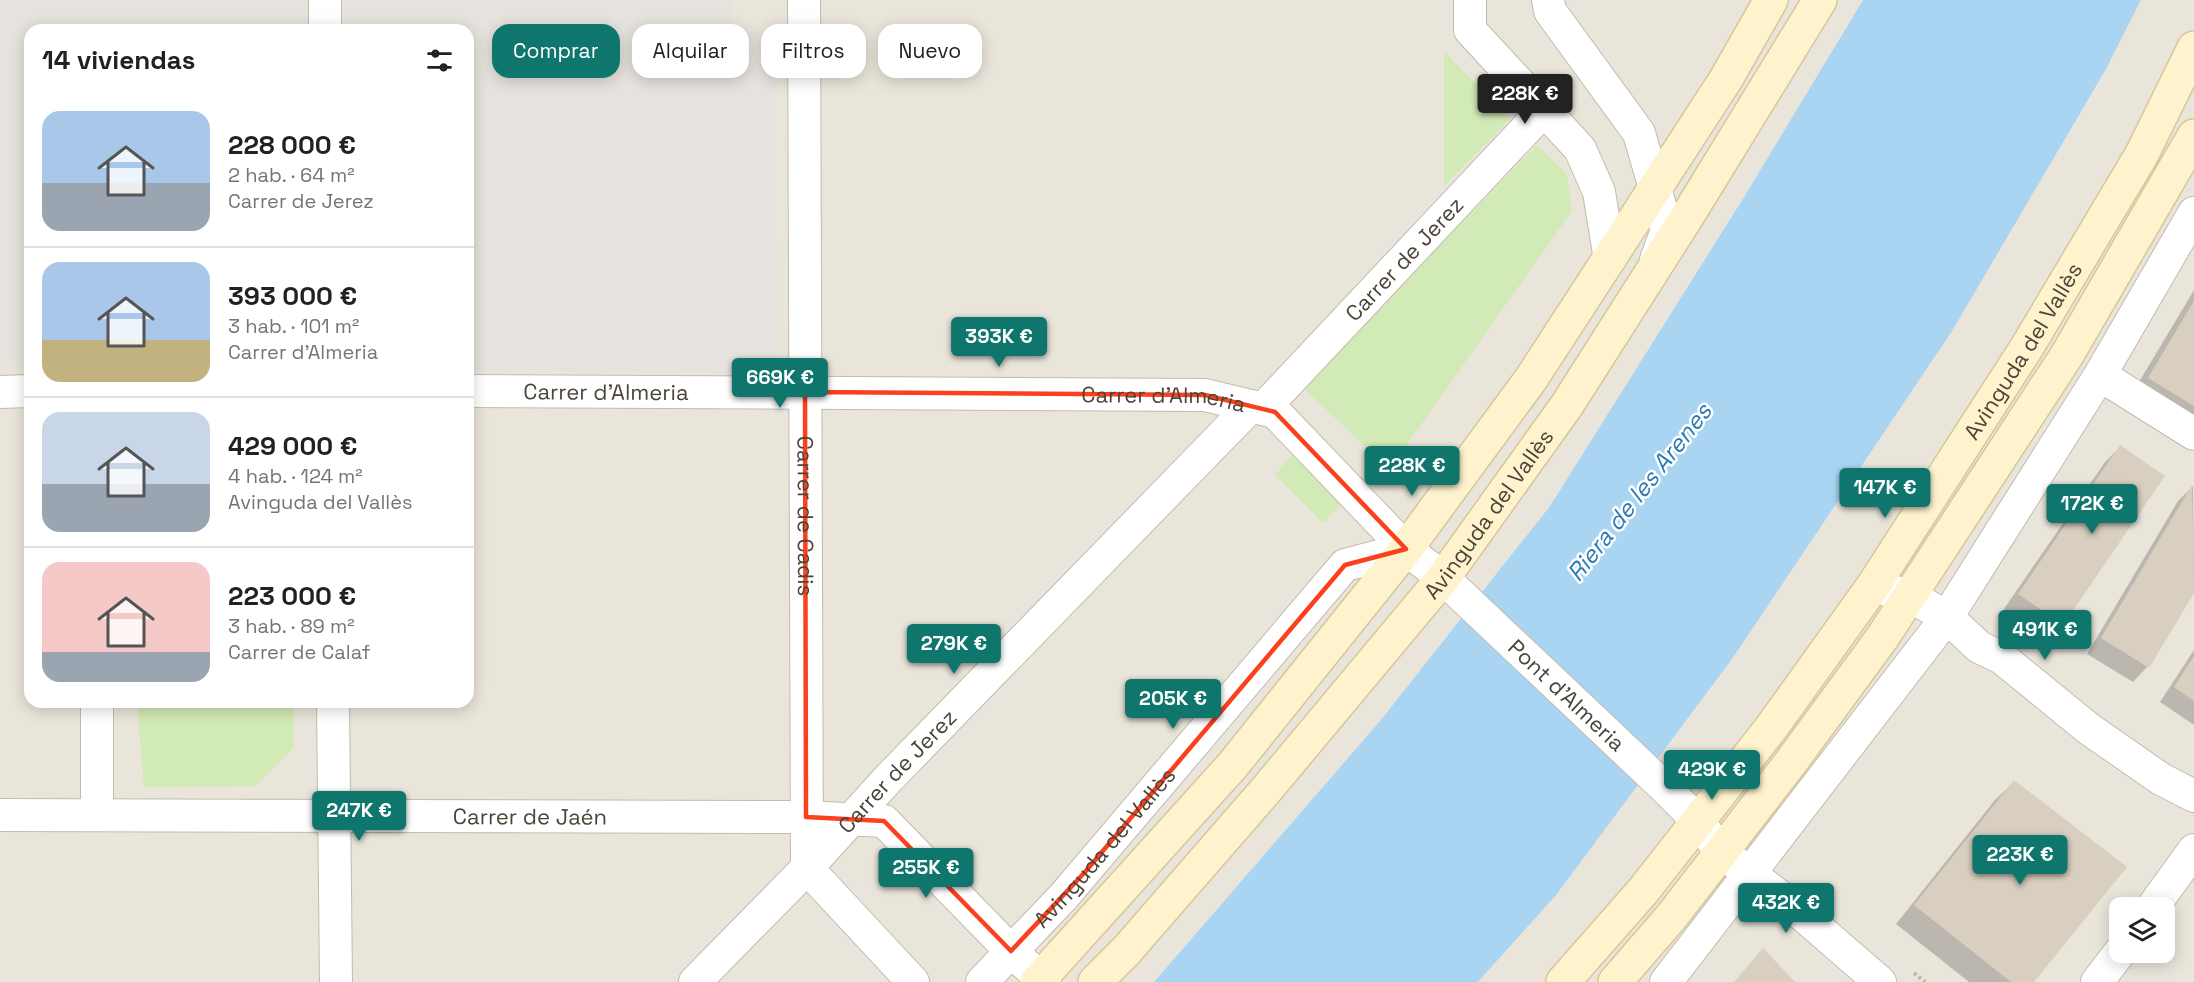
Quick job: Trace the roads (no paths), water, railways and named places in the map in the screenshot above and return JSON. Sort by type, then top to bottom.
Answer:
[{"type":"main road","name":"Avinguda del Vallès","points":[[1041,981],[1232,766],[1406,549],[1531,380],[1726,79],[1771,0]]},
{"type":"main road","name":"Avinguda del Vallès","points":[[1095,982],[1126,951],[1266,790],[1451,585],[1650,275],[1820,0]]},
{"type":"main road","name":"Avinguda del Vallès","points":[[1563,982],[1643,891],[1771,728],[1873,586],[2027,347],[2142,154],[2194,48]]},
{"type":"main road","name":"Avinguda del Vallès","points":[[1615,982],[1672,916],[1791,762],[1882,638],[2067,355],[2194,136]]},
{"type":"street","points":[[325,0],[325,24]]},
{"type":"street","name":"Carrer de Cadis","points":[[804,0],[807,868]]},
{"type":"street","points":[[1470,0],[1470,30],[1580,149],[1599,192],[1610,259]]},
{"type":"street","points":[[1548,0],[1550,11],[1639,133],[1667,230],[1650,275]]},
{"type":"street","name":"Carrer de Jerez","points":[[695,982],[807,868],[850,819],[1257,407],[1544,110]]},
{"type":"street","points":[[1666,982],[1750,875],[1908,664],[1947,617],[2100,375],[2194,213]]},
{"type":"street","points":[[2100,375],[2194,434]]},
{"type":"street","points":[[0,392],[24,392]]},
{"type":"street","name":"Carrer d'Almeria","points":[[474,392],[1205,395],[1275,412],[1406,549],[1451,585]]},
{"type":"street","name":"Avinguda del Vallès","points":[[982,982],[1078,880],[1345,565],[1406,549]]},
{"type":"street","name":"Pont d'Almeria","points":[[1451,585],[1662,785],[1697,820],[1721,852],[1791,905],[1880,982]]},
{"type":"street","points":[[1873,586],[1910,596],[1947,617],[1979,647],[2002,658],[2089,729],[2161,779],[2194,796]]},
{"type":"street","points":[[97,708],[97,815]]},
{"type":"street","points":[[333,708],[336,982]]},
{"type":"street","name":"Carrer de Jaén","points":[[0,815],[806,817]]},
{"type":"street","points":[[806,817],[884,821],[1041,981]]},
{"type":"street","points":[[2160,897],[2194,850]]},
{"type":"street","points":[[807,868],[913,982]]},
{"type":"street","points":[[2097,982],[2112,963]]},
{"type":"water","name":"Riera de les Arenes","points":[[1863,0],[2141,0],[2106,69],[1952,331],[1732,659],[1556,895],[1478,982],[1154,982],[1380,721],[1550,506],[1744,197]]}]
